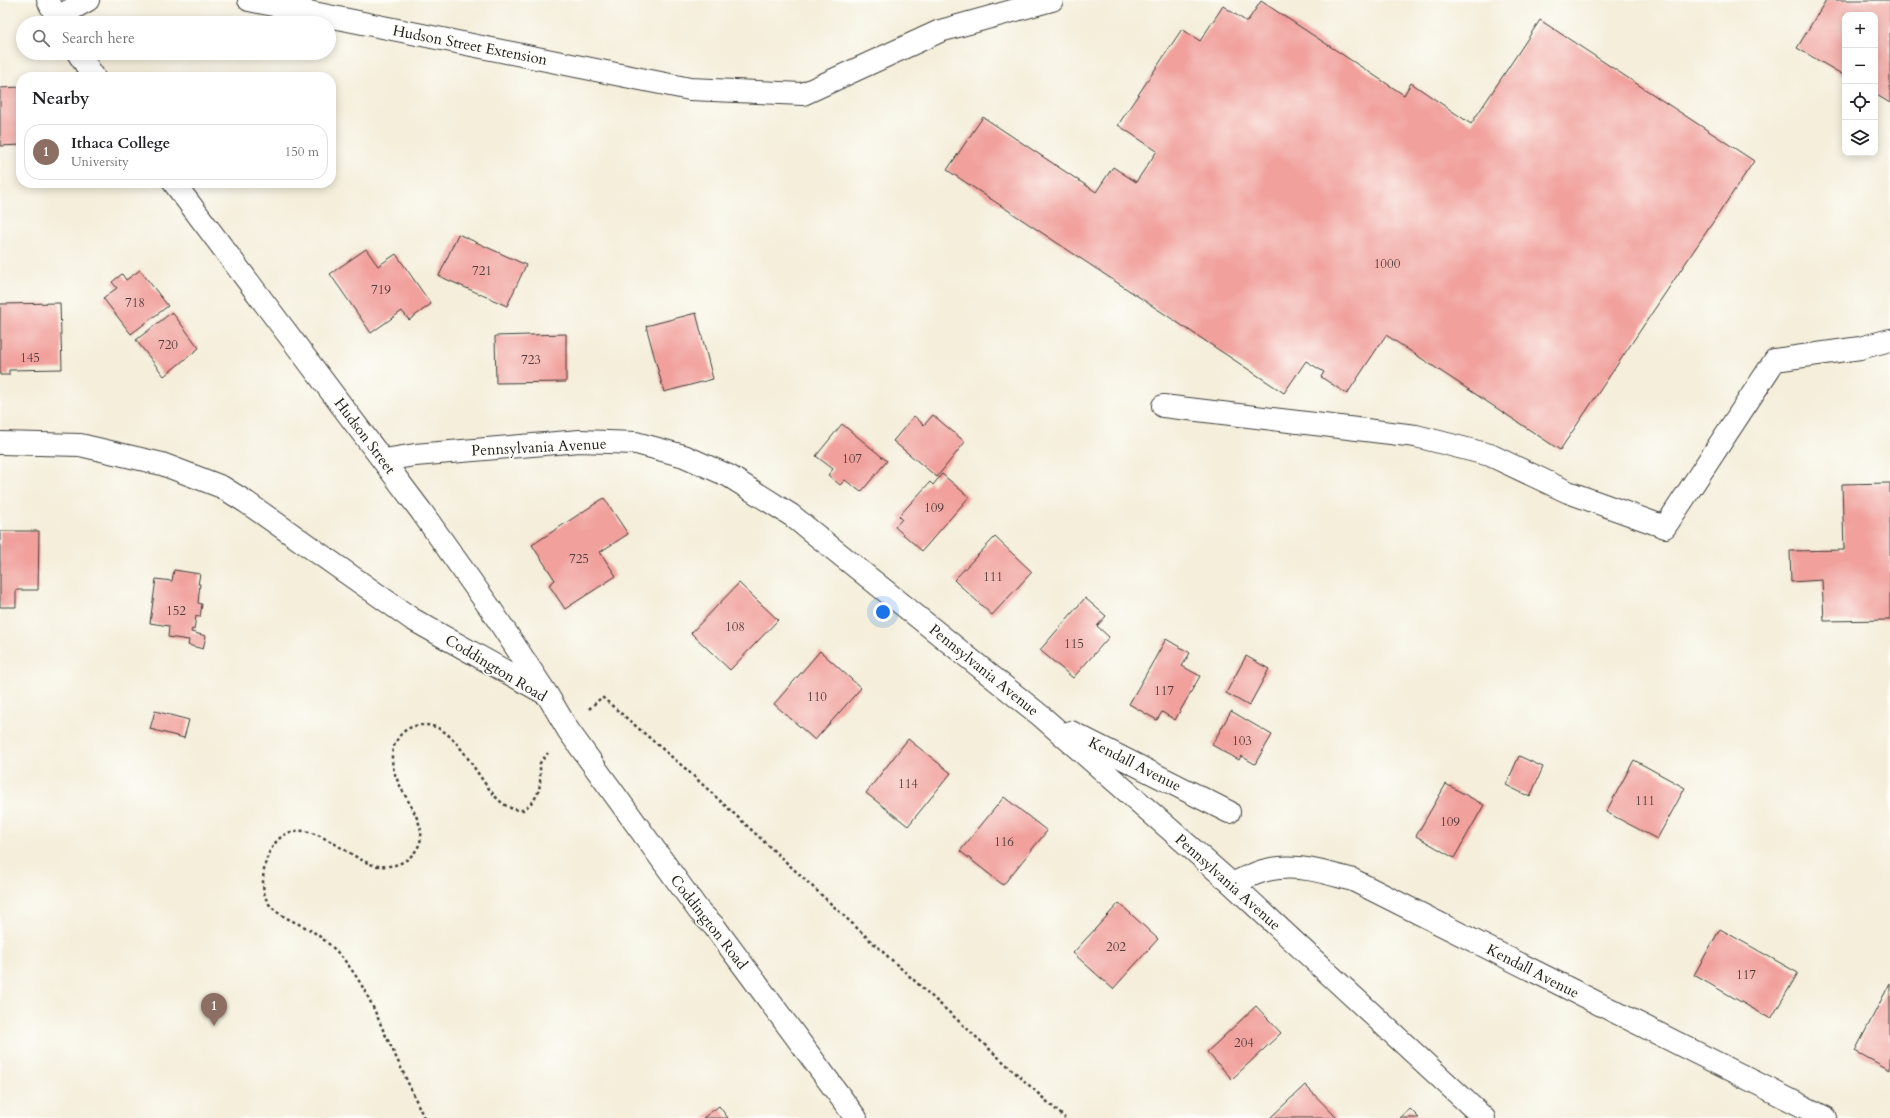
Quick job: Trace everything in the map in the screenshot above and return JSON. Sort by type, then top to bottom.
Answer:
[{"type":"street","points":[[54,14],[88,0]]},
{"type":"street","name":"Hudson Street Extension","points":[[250,0],[329,16]]},
{"type":"street","name":"Hudson Street Extension","points":[[336,17],[690,89],[803,94],[940,31],[1052,0]]},
{"type":"street","points":[[83,60],[91,72]]},
{"type":"street","name":"Hudson Street","points":[[178,188],[384,460],[490,608],[548,696]]},
{"type":"street","points":[[1163,406],[1416,436],[1490,454],[1568,492],[1665,527],[1775,360],[1860,348],[1890,340]]},
{"type":"street","name":"Pennsylvania Avenue","points":[[384,460],[415,455],[580,441],[636,443],[684,456],[729,476],[791,515],[1041,716],[1232,884],[1484,1118]]},
{"type":"street","name":"Coddington Road","points":[[0,443],[80,445],[162,464],[222,486],[412,619],[548,696],[568,730],[694,904],[714,926],[856,1118]]},
{"type":"street","name":"Kendall Avenue","points":[[1041,716],[1229,812]]},
{"type":"street","name":"Kendall Avenue","points":[[1232,884],[1252,875],[1279,868],[1311,869],[1353,880],[1826,1118]]},
{"type":"path","points":[[589,709],[602,697],[687,770],[872,942],[1065,1118]]},
{"type":"path","points":[[424,1118],[362,984],[339,953],[314,932],[283,915],[269,904],[264,889],[264,873],[269,852],[279,837],[294,831],[311,832],[324,837],[369,864],[386,867],[402,863],[413,855],[420,846],[422,831],[394,773],[393,759],[394,746],[400,735],[411,727],[424,724],[437,728],[452,738],[494,795],[504,805],[513,809],[523,810],[534,802],[540,788],[540,763]]},
{"type":"building","points":[[1826,0],[1890,0],[1890,103],[1878,96],[1878,12],[1842,12],[1842,74],[1797,48]]},
{"type":"building","points":[[1261,1],[1404,95],[1411,83],[1471,124],[1540,20],[1754,161],[1560,450],[1386,335],[1347,394],[1321,377],[1324,372],[1306,361],[1284,393],[947,170],[983,117],[1096,192],[1113,167],[1136,182],[1157,151],[1118,125],[1182,29],[1200,41],[1223,6],[1247,22]]},
{"type":"building","points":[[16,87],[16,145],[0,146],[0,88]]},
{"type":"building","points":[[458,234],[526,265],[507,306],[439,276]]},
{"type":"building","points":[[366,249],[378,266],[396,254],[431,304],[409,320],[402,311],[371,333],[330,274]]},
{"type":"building","points":[[140,270],[168,306],[131,334],[103,298],[117,288],[112,282],[122,274],[126,280]]},
{"type":"building","points":[[60,303],[62,369],[9,370],[9,375],[0,375],[0,304]]},
{"type":"building","points":[[172,312],[199,348],[164,376],[136,340]]},
{"type":"building","points":[[696,313],[713,379],[664,392],[646,326]]},
{"type":"building","points":[[566,334],[566,382],[496,383],[495,336]]},
{"type":"building","points":[[933,415],[965,442],[937,477],[893,441],[914,416],[924,425]]},
{"type":"building","points":[[842,424],[887,461],[861,492],[845,480],[840,485],[828,475],[833,469],[816,456]]},
{"type":"building","points":[[942,474],[969,497],[922,551],[895,527],[902,519],[899,516],[930,482],[933,485]]},
{"type":"building","points":[[1890,483],[1890,620],[1824,621],[1822,580],[1791,582],[1790,551],[1844,550],[1842,484]]},
{"type":"building","points":[[604,498],[628,534],[600,552],[616,576],[565,609],[549,585],[555,580],[532,545]]},
{"type":"building","points":[[0,531],[39,531],[38,590],[16,590],[16,607],[0,607]]},
{"type":"building","points":[[995,537],[1032,572],[992,615],[954,580]]},
{"type":"building","points":[[174,570],[200,574],[198,584],[200,584],[198,603],[202,604],[200,617],[196,616],[194,630],[192,629],[191,632],[206,636],[203,649],[188,645],[189,640],[168,637],[169,626],[150,623],[156,579],[172,581]]},
{"type":"building","points":[[739,583],[778,620],[730,670],[691,633]]},
{"type":"building","points":[[1085,598],[1106,616],[1097,626],[1109,637],[1073,678],[1040,650]]},
{"type":"building","points":[[1166,639],[1190,653],[1182,666],[1200,676],[1175,720],[1162,712],[1157,720],[1129,704]]},
{"type":"building","points":[[820,651],[861,688],[815,740],[774,704]]},
{"type":"building","points":[[1246,656],[1269,669],[1249,706],[1226,693]]},
{"type":"building","points":[[155,711],[189,720],[184,738],[150,729]]},
{"type":"building","points":[[1231,711],[1272,735],[1255,764],[1241,756],[1239,760],[1212,745]]},
{"type":"building","points":[[908,739],[951,773],[908,826],[866,793]]},
{"type":"building","points":[[1519,756],[1543,767],[1530,797],[1506,785]]},
{"type":"building","points":[[1634,760],[1685,788],[1657,839],[1606,812]]},
{"type":"building","points":[[1446,784],[1484,805],[1454,858],[1416,836]]},
{"type":"building","points":[[1004,797],[1047,831],[1003,885],[960,851]]},
{"type":"building","points":[[1119,903],[1158,939],[1113,989],[1073,953]]},
{"type":"building","points":[[1720,929],[1798,973],[1771,1019],[1694,975]]},
{"type":"building","points":[[1890,983],[1890,1070],[1855,1051]]},
{"type":"building","points":[[1256,1006],[1281,1033],[1232,1079],[1207,1052]]},
{"type":"building","points":[[1305,1085],[1337,1118],[1270,1118]]},
{"type":"building","points":[[719,1106],[728,1118],[703,1118]]},
{"type":"building","points":[[1410,1109],[1419,1118],[1400,1118]]},
{"type":"place","name":"Ithaca College","points":[[214,1026]]}]
